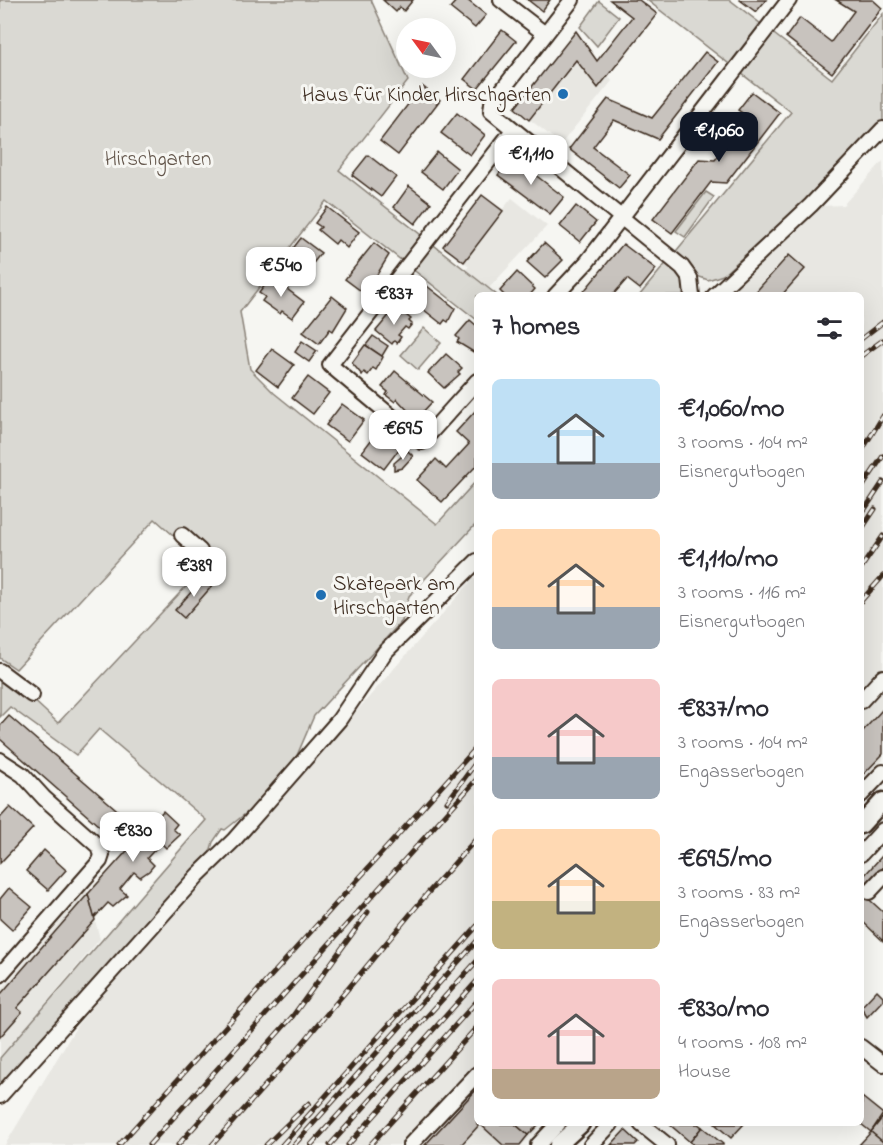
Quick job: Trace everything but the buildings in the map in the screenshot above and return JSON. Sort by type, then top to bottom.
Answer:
[{"type":"main road","points":[[864,822],[883,801]]},
{"type":"main road","points":[[558,1145],[581,1126]]},
{"type":"main road","points":[[568,1145],[582,1126]]},
{"type":"street","points":[[501,0],[546,34]]},
{"type":"street","points":[[572,0],[492,103],[491,111],[621,215],[629,226],[687,272],[691,292]]},
{"type":"street","points":[[559,292],[586,262],[789,0]]},
{"type":"street","points":[[718,292],[811,205],[883,129]]},
{"type":"street","points":[[474,384],[422,442],[330,365],[513,130]]},
{"type":"street","points":[[182,535],[200,551],[190,562]]},
{"type":"street","points":[[0,1096],[198,875],[234,840],[324,737],[349,707],[385,652],[474,564]]},
{"type":"street","points":[[0,670],[16,680],[32,695]]},
{"type":"street","points":[[864,698],[883,677]]},
{"type":"street","points":[[0,760],[23,775],[44,798],[99,847],[102,855],[100,861],[0,975]]},
{"type":"street","points":[[864,792],[883,771]]},
{"type":"street","points":[[864,851],[883,830]]},
{"type":"street","points":[[869,892],[883,877]]},
{"type":"street","points":[[864,1049],[883,1064]]},
{"type":"street","points":[[410,1145],[474,1077]]},
{"type":"street","points":[[537,1145],[556,1126]]},
{"type":"street","points":[[591,1145],[609,1126]]},
{"type":"street","points":[[643,1126],[667,1145]]},
{"type":"shaded area","name":"Haus für Kinder Hirschgarten","points":[[576,31],[612,81],[561,144],[515,108]]},
{"type":"shaded area","points":[[883,161],[883,760],[864,781],[864,292],[729,292],[795,233],[820,206],[843,205]]},
{"type":"shaded area","points":[[482,195],[502,210],[512,198],[547,226],[489,288],[466,270],[469,266],[443,246]]},
{"type":"shaded area","points":[[474,579],[474,1126],[540,1126],[522,1145],[5,1145],[78,1024],[179,906],[251,831]]},
{"type":"shaded area","points":[[87,890],[100,939],[0,1058],[0,991]]},
{"type":"green space","name":"Hirschgarten","points":[[0,0],[371,0],[396,55],[396,78],[407,78],[408,81],[339,170],[493,292],[474,292],[474,318],[326,201],[240,312],[250,369],[274,393],[437,524],[474,483],[474,526],[409,596],[402,621],[314,716],[295,760],[250,810],[225,830],[222,829],[213,842],[209,856],[0,1092],[0,1058],[206,820],[99,729],[76,755],[10,707],[0,717],[0,674],[14,682],[58,723],[193,579],[201,568],[199,563],[201,560],[155,519],[16,669],[0,658]]},
{"type":"green space","points":[[647,0],[730,0],[832,79],[883,14],[883,122],[812,195],[723,275],[708,280],[689,273],[688,292],[642,292],[791,112]]},
{"type":"green space","points":[[599,1],[619,17],[597,46],[580,27]]},
{"type":"green space","points":[[706,192],[714,197],[685,237],[676,231]]},
{"type":"green space","points":[[424,328],[441,343],[418,370],[401,355]]},
{"type":"railway","points":[[864,337],[883,322]]},
{"type":"railway","points":[[864,354],[883,340]]},
{"type":"railway","points":[[864,447],[883,416]]},
{"type":"railway","points":[[864,484],[883,456]]},
{"type":"railway","points":[[864,510],[883,482]]},
{"type":"railway","points":[[864,526],[875,509]]},
{"type":"railway","points":[[864,564],[883,536]]},
{"type":"railway","points":[[864,598],[883,576]]},
{"type":"railway","points":[[119,1145],[474,750]]},
{"type":"railway","points":[[447,802],[474,765]]},
{"type":"railway","points":[[149,1145],[474,782]]},
{"type":"railway","points":[[212,1145],[296,1051],[474,841]]},
{"type":"railway","points":[[178,1145],[292,1017],[368,912]]},
{"type":"railway","points":[[282,1145],[474,929]]},
{"type":"railway","points":[[294,1145],[474,944]]},
{"type":"railway","points":[[311,1145],[474,964]]},
{"type":"railway","points":[[330,1145],[474,984]]},
{"type":"railway","points":[[348,1145],[474,1004]]},
{"type":"railway","points":[[370,1145],[474,1030]]},
{"type":"railway","points":[[266,1145],[309,1103]]},
{"type":"place","name":"Haus für Kinder Hirschgarten","points":[[563,94]]},
{"type":"place","name":"Skatepark am Hirschgarten","points":[[321,595]]}]
